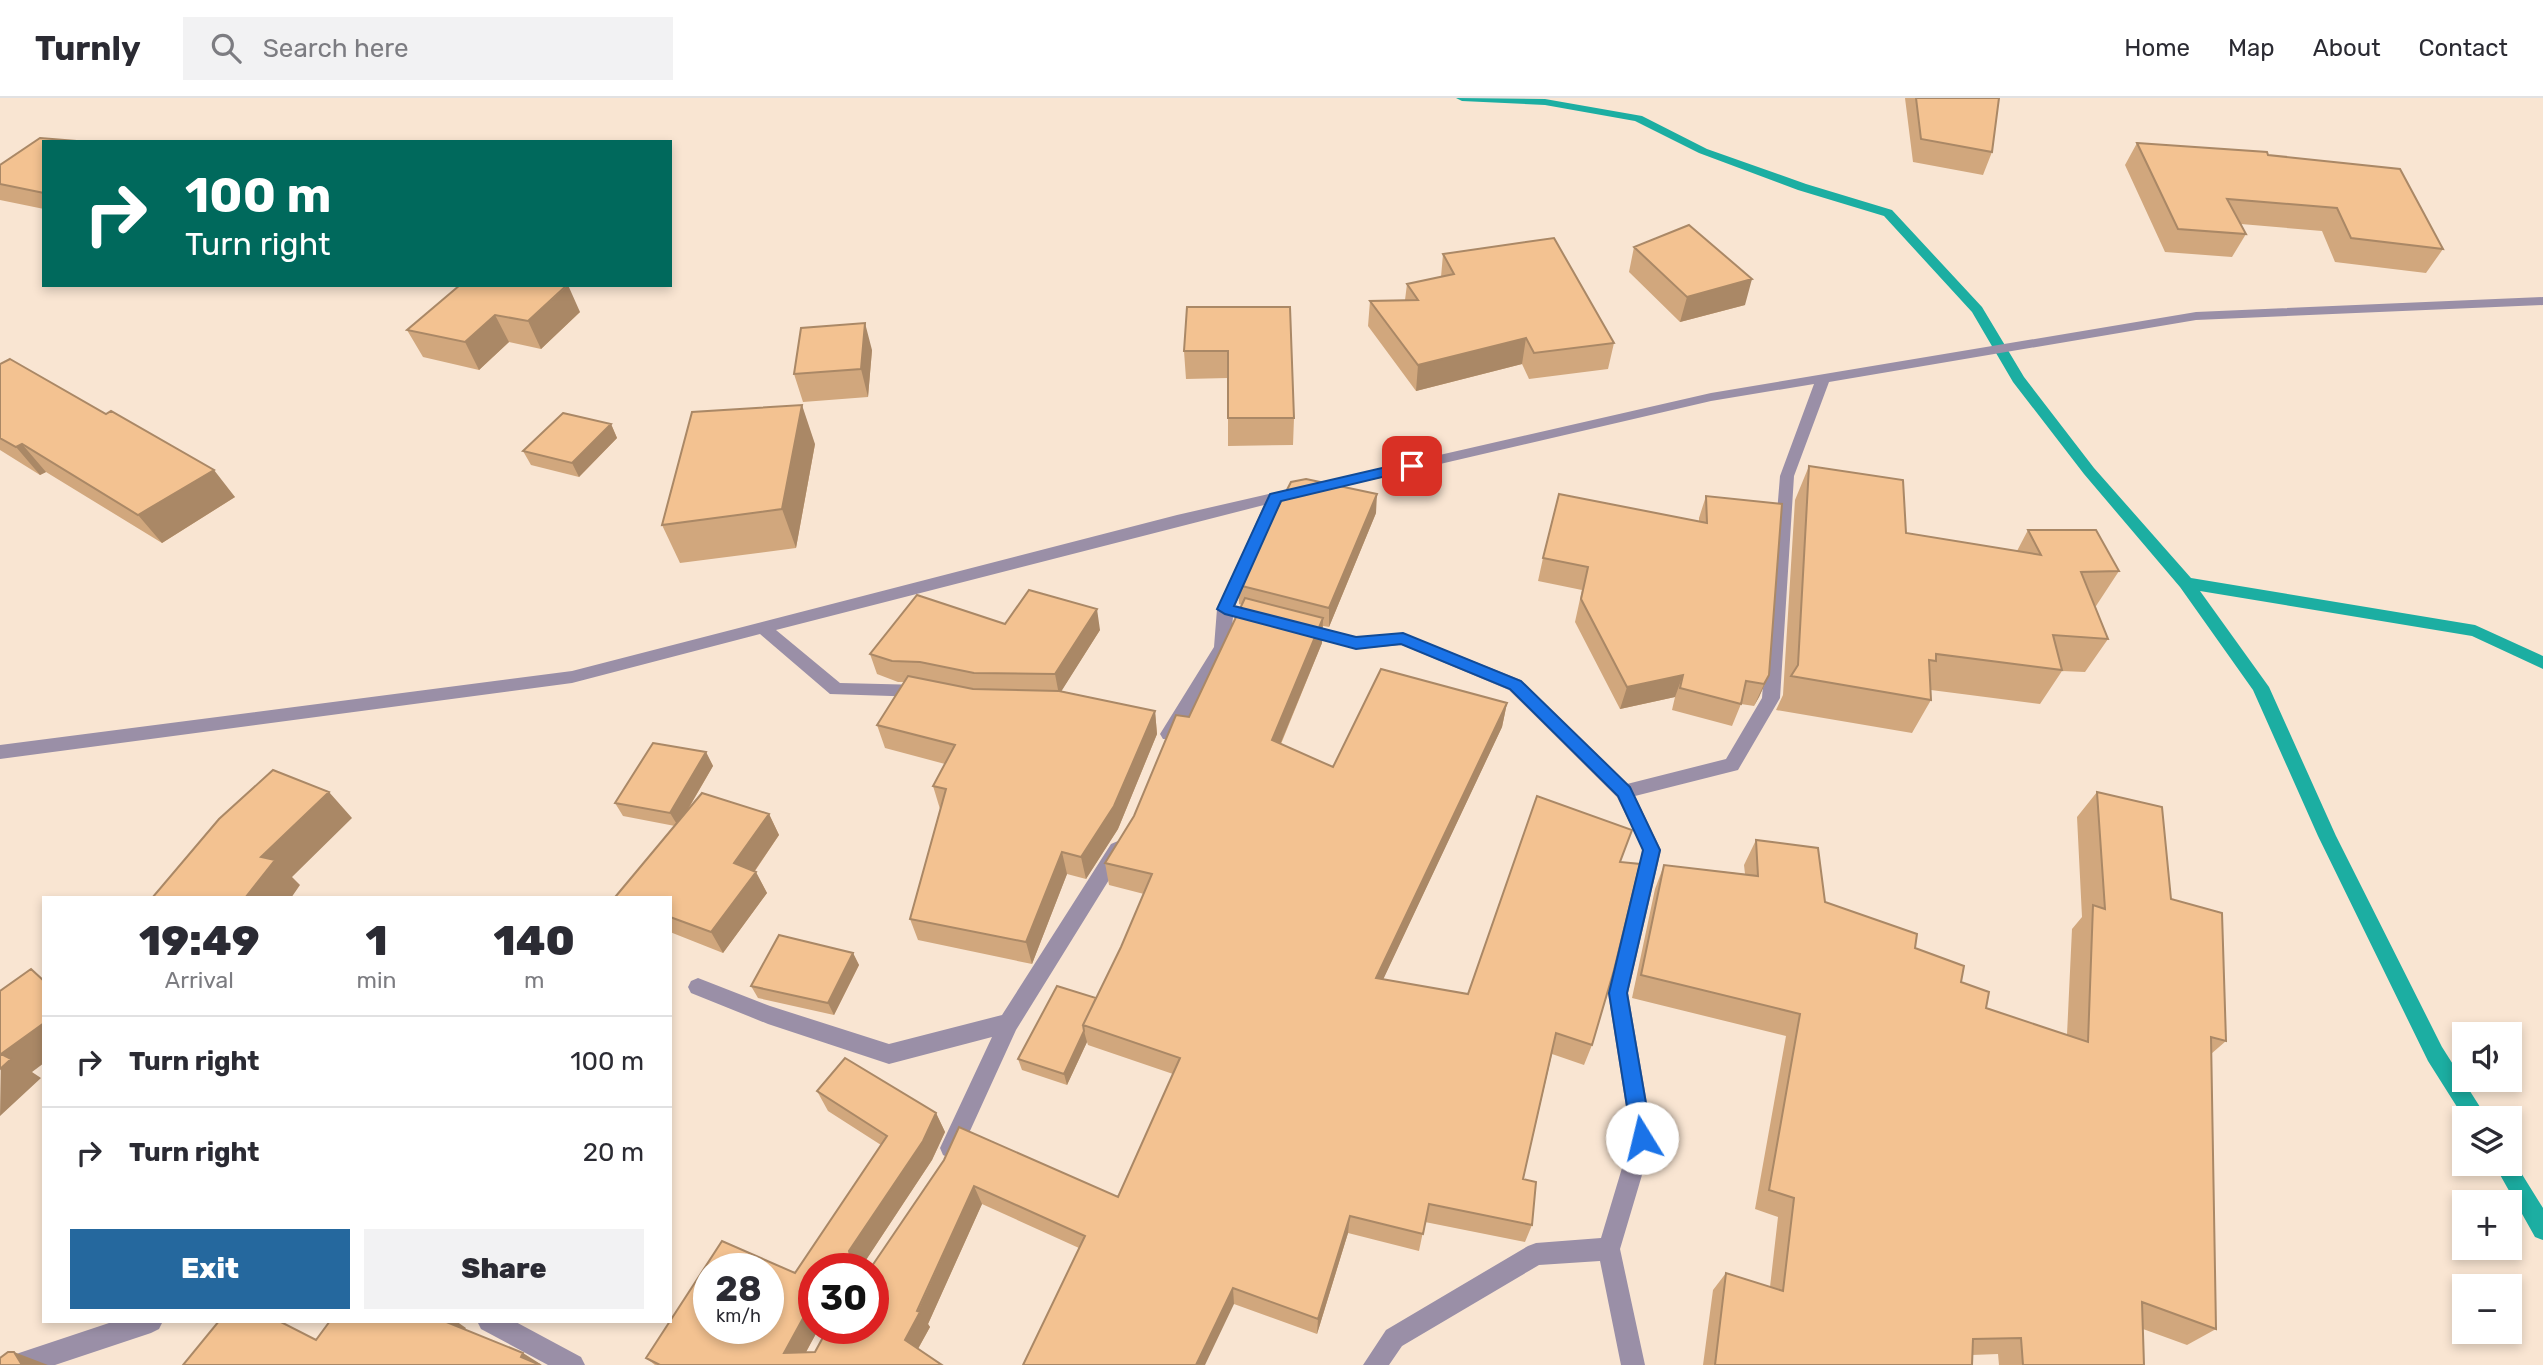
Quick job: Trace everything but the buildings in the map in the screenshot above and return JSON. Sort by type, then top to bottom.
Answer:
[{"type":"street","points":[[0,752],[572,677],[1177,520],[1712,397],[2196,316],[2543,301]]},
{"type":"street","points":[[1624,792],[1732,765],[1771,698],[1787,476],[1823,379]]},
{"type":"street","points":[[1161,751],[1165,727],[1222,648],[1225,609],[1275,497]]},
{"type":"street","points":[[1225,609],[1356,643],[1403,639],[1516,685],[1624,792],[1652,850],[1618,993],[1642,1138],[1609,1249],[1633,1365]]},
{"type":"street","points":[[763,628],[836,689],[926,691],[940,694]]},
{"type":"street","points":[[942,1170],[1009,1023],[1128,833]]},
{"type":"street","points":[[698,987],[768,1015],[889,1054],[1009,1023]]},
{"type":"street","points":[[1375,1365],[1394,1338],[1536,1254],[1609,1249]]},
{"type":"street","points":[[19,1365],[145,1323]]},
{"type":"street","points":[[493,1323],[573,1365]]},
{"type":"waterway","points":[[1462,98],[1545,102],[1638,118],[1703,151],[1802,187],[1888,213],[1977,310],[2018,379],[2089,471],[2186,583]]},
{"type":"waterway","points":[[2186,583],[2475,631],[2543,663]]},
{"type":"waterway","points":[[2186,583],[2260,687],[2327,836],[2435,1054],[2468,1106]]},
{"type":"waterway","points":[[2512,1176],[2543,1229]]},
{"type":"route","points":[[1412,466],[1275,497],[1225,609],[1356,643],[1403,639],[1516,685],[1624,792],[1652,850],[1618,993],[1642,1138]]}]
